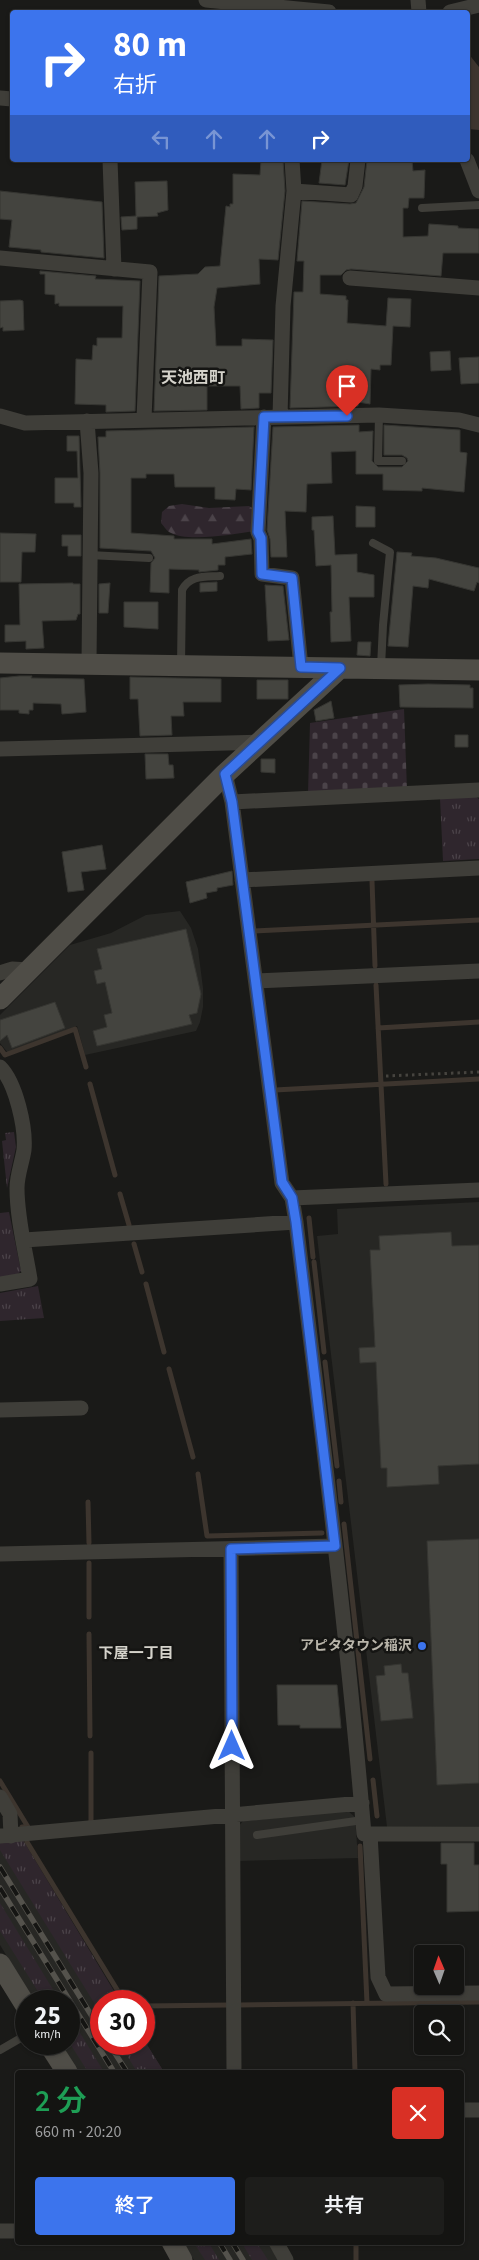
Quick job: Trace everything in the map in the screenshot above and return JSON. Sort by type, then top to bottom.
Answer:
[{"type":"street","points":[[206,0],[236,8],[282,10]]},
{"type":"street","points":[[458,10],[479,5]]},
{"type":"street","points":[[472,161],[479,191]]},
{"type":"street","points":[[110,162],[114,269]]},
{"type":"street","points":[[280,417],[283,306],[294,191],[292,162]]},
{"type":"street","points":[[294,191],[351,195],[355,186],[358,162]]},
{"type":"street","points":[[0,258],[150,272],[144,419]]},
{"type":"street","points":[[350,278],[479,288]]},
{"type":"street","points":[[0,416],[25,423],[378,415],[459,420],[479,425]]},
{"type":"street","points":[[264,417],[258,532],[261,538],[262,574],[292,578],[301,667]]},
{"type":"street","points":[[87,421],[91,473],[89,664]]},
{"type":"street","points":[[0,662],[479,670]]},
{"type":"street","points":[[0,999],[225,774],[340,668]]},
{"type":"street","points":[[0,749],[261,742]]},
{"type":"street","points":[[225,774],[232,802],[282,1182],[292,1198],[296,1222],[335,1546],[364,1834],[479,1834]]},
{"type":"street","points":[[232,802],[479,790]]},
{"type":"street","points":[[242,880],[479,868]]},
{"type":"street","points":[[0,973],[12,969],[29,970]]},
{"type":"street","points":[[256,981],[479,971]]},
{"type":"street","points":[[0,1067],[6,1073],[14,1092],[20,1116],[24,1150],[17,1188],[30,1279],[0,1284]]},
{"type":"street","points":[[292,1198],[479,1190]]},
{"type":"street","points":[[24,1240],[296,1222]]},
{"type":"street","points":[[0,1410],[81,1408]]},
{"type":"street","points":[[0,1554],[335,1546]]},
{"type":"street","points":[[231,1549],[234,2070]]},
{"type":"street","points":[[0,1797],[10,1814],[5,1836],[362,1803]]},
{"type":"street","points":[[370,1834],[378,1977],[386,1994],[479,1993]]},
{"type":"street","points":[[0,1964],[16,1990]]},
{"type":"street","points":[[56,2055],[66,2070]]},
{"type":"street","points":[[464,2110],[479,2110]]},
{"type":"street","points":[[0,2232],[15,2231]]},
{"type":"street","points":[[174,2245],[182,2260]]},
{"type":"street","points":[[278,2245],[286,2260]]},
{"type":"lane","points":[[422,208],[479,205]]},
{"type":"lane","points":[[378,415],[378,461],[402,461]]},
{"type":"lane","points":[[373,542],[390,552],[381,669]]},
{"type":"lane","points":[[90,555],[149,558]]},
{"type":"lane","points":[[181,665],[182,590],[186,582],[195,578],[220,576]]},
{"type":"lane","points":[[257,1836],[363,1820]]},
{"type":"lane","points":[[0,2050],[15,2041]]},
{"type":"path","points":[[386,1076],[479,1072]]},
{"type":"shaded area","points":[[470,56],[479,67],[479,130],[470,129]]},
{"type":"shaded area","points":[[180,911],[191,928],[198,949],[203,988],[203,1007],[196,1031],[85,1055],[77,1026],[8,1053],[0,1043],[0,1015],[70,945],[111,933],[146,915]]},
{"type":"shaded area","name":"アピタタウン稲沢","points":[[479,1202],[479,1826],[387,1827],[317,1236],[338,1234],[337,1209]]},
{"type":"shaded area","points":[[348,1811],[355,1817],[358,1858],[238,1861],[238,1827],[243,1821]]},
{"type":"shaded area","points":[[0,1843],[112,1990],[90,1990],[90,2055],[153,2055],[163,2070],[77,2070],[68,2055],[80,2055],[80,1990],[27,1990],[0,1945]]},
{"type":"shaded area","points":[[184,2245],[269,2245],[279,2260],[194,2260]]},
{"type":"green space","points":[[182,504],[209,508],[249,506],[254,509],[255,531],[211,537],[187,537],[169,532],[161,523],[162,512],[169,506]]},
{"type":"green space","points":[[404,709],[407,790],[308,794],[310,723]]},
{"type":"green space","points":[[475,796],[479,799],[479,859],[443,861],[440,798]]},
{"type":"green space","points":[[14,1132],[16,1147],[7,1188],[2,1141],[6,1140],[5,1133]]},
{"type":"green space","points":[[9,1212],[21,1271],[17,1275],[0,1278],[0,1213]]},
{"type":"green space","points":[[38,1286],[44,1318],[0,1321],[0,1293]]},
{"type":"green space","points":[[23,1840],[113,1990],[90,1990],[90,1996],[0,1850],[0,1843]]},
{"type":"green space","points":[[0,1903],[53,1990],[37,1990],[0,1931]]},
{"type":"green space","points":[[80,2033],[90,2049],[90,2055],[94,2055],[103,2070],[87,2070],[77,2055],[80,2055]]},
{"type":"green space","points":[[127,2055],[153,2055],[163,2070],[136,2070]]},
{"type":"green space","points":[[195,2245],[210,2245],[219,2260],[205,2260]]},
{"type":"green space","points":[[243,2245],[258,2245],[268,2260],[252,2260]]},
{"type":"building","points":[[261,162],[283,162],[285,191],[278,260],[259,259],[260,284],[217,288],[214,307],[216,346],[242,346],[242,339],[273,340],[271,393],[259,393],[259,408],[241,409],[240,386],[207,386],[207,410],[154,411],[159,276],[198,274],[205,267],[220,266],[226,206],[230,207],[230,204],[233,204],[233,174],[260,175]]},
{"type":"building","points":[[322,162],[349,162],[345,185],[319,183]]},
{"type":"building","points":[[367,162],[412,162],[413,171],[425,170],[424,198],[409,198],[408,208],[403,208],[403,237],[428,236],[429,224],[479,229],[479,253],[443,253],[441,276],[351,269],[346,270],[341,275],[320,275],[320,294],[346,296],[346,300],[348,300],[347,323],[386,326],[388,298],[411,299],[410,327],[393,326],[391,365],[380,365],[380,370],[371,369],[370,404],[358,402],[358,406],[290,408],[294,292],[303,292],[304,261],[297,261],[302,201],[356,203],[364,187]]},
{"type":"building","points":[[167,181],[168,210],[157,213],[158,216],[137,217],[137,229],[122,230],[121,217],[136,216],[135,182]]},
{"type":"building","points":[[0,191],[102,202],[104,258],[9,247],[12,220],[0,219]]},
{"type":"building","points":[[40,271],[96,276],[95,279],[140,281],[135,411],[106,412],[106,405],[75,404],[76,359],[92,360],[93,345],[97,346],[97,338],[122,338],[123,306],[59,306],[59,303],[55,304],[55,295],[45,294],[45,274],[40,274]]},
{"type":"building","points":[[0,301],[23,301],[24,330],[3,331],[3,327],[0,328]]},
{"type":"building","points":[[450,351],[451,370],[431,371],[430,352]]},
{"type":"building","points":[[479,357],[479,383],[461,384],[459,358]]},
{"type":"building","points":[[359,425],[359,432],[373,431],[372,461],[378,467],[402,467],[408,461],[402,455],[384,455],[384,425],[460,430],[460,452],[467,453],[464,492],[422,488],[422,491],[383,490],[383,474],[356,474],[356,451],[331,452],[332,483],[307,484],[306,512],[285,511],[287,557],[271,557],[270,539],[267,530],[273,427]]},
{"type":"building","points":[[254,427],[251,490],[236,489],[235,500],[215,499],[215,487],[175,487],[174,474],[146,474],[146,478],[131,478],[131,533],[174,536],[174,539],[212,539],[212,544],[251,539],[252,554],[225,557],[225,565],[218,565],[218,570],[199,572],[199,570],[169,569],[169,593],[150,592],[151,563],[155,558],[151,551],[100,548],[98,437],[106,437],[106,431]]},
{"type":"building","points":[[67,436],[79,436],[81,507],[74,507],[74,503],[55,503],[55,478],[78,478],[77,451],[67,451]]},
{"type":"building","points":[[356,506],[375,507],[375,527],[356,527]]},
{"type":"building","points":[[333,516],[335,555],[357,554],[357,572],[374,575],[374,597],[349,597],[351,641],[331,642],[331,565],[316,566],[312,517]]},
{"type":"building","points":[[0,533],[36,534],[35,552],[22,552],[21,582],[0,582]]},
{"type":"building","points":[[62,535],[81,535],[81,556],[68,556],[68,546],[62,546]]},
{"type":"building","points":[[397,552],[412,553],[411,556],[436,558],[479,568],[479,583],[477,582],[474,591],[429,579],[428,588],[413,586],[408,647],[388,646]]},
{"type":"building","points":[[217,582],[217,591],[200,592],[200,583]]},
{"type":"building","points":[[110,583],[108,613],[99,613],[99,584]]},
{"type":"building","points":[[19,584],[80,584],[80,614],[78,614],[76,620],[42,621],[44,648],[26,649],[26,641],[5,642],[5,625],[20,625]]},
{"type":"building","points":[[265,585],[283,586],[289,640],[268,641]]},
{"type":"building","points":[[124,602],[158,602],[158,629],[124,627]]},
{"type":"building","points":[[358,642],[371,642],[370,656],[357,655]]},
{"type":"building","points":[[19,676],[84,679],[86,712],[62,714],[61,704],[33,703],[33,710],[29,710],[29,714],[19,713],[19,710],[0,710],[0,678]]},
{"type":"building","points":[[130,677],[221,679],[221,702],[183,702],[184,716],[171,716],[172,735],[140,736],[138,699],[130,699]]},
{"type":"building","points":[[257,680],[288,680],[288,699],[257,699]]},
{"type":"building","points":[[399,685],[470,685],[470,688],[473,688],[473,708],[400,707]]},
{"type":"building","points":[[331,701],[334,718],[316,721],[314,710]]},
{"type":"building","points":[[455,735],[468,735],[468,747],[455,747]]},
{"type":"building","points":[[145,754],[168,754],[169,765],[173,765],[174,778],[146,779]]},
{"type":"building","points":[[261,759],[275,759],[275,773],[261,772]]},
{"type":"building","points":[[102,845],[106,869],[81,872],[84,890],[68,892],[62,852]]},
{"type":"building","points":[[232,871],[233,885],[217,888],[217,891],[206,893],[207,898],[190,903],[186,882]]},
{"type":"building","points":[[186,929],[201,994],[197,1013],[189,1015],[192,1024],[97,1046],[93,1031],[107,1027],[104,1015],[112,1013],[105,982],[97,984],[94,971],[102,969],[97,949]]},
{"type":"building","points":[[55,1002],[65,1028],[12,1048],[7,1035],[0,1041],[0,1020]]},
{"type":"building","points":[[451,1232],[452,1246],[479,1245],[479,1464],[438,1466],[439,1484],[387,1487],[387,1468],[381,1468],[376,1362],[360,1363],[359,1348],[375,1347],[370,1250],[380,1250],[379,1236]]},
{"type":"building","points":[[479,1539],[479,1783],[437,1785],[427,1541]]},
{"type":"building","points":[[401,1664],[402,1673],[408,1673],[413,1718],[381,1721],[376,1676],[385,1675],[384,1666]]},
{"type":"building","points":[[277,1685],[337,1685],[341,1728],[300,1728],[300,1725],[278,1725]]},
{"type":"building","points":[[441,1843],[474,1843],[474,1865],[479,1865],[479,1911],[447,1912],[447,1864],[441,1864]]},
{"type":"waterway","points":[[372,881],[375,966]]},
{"type":"waterway","points":[[253,931],[479,920]]},
{"type":"waterway","points":[[376,985],[386,1184]]},
{"type":"waterway","points":[[378,1028],[479,1022]]},
{"type":"waterway","points":[[0,1048],[5,1055],[75,1029],[86,1067]]},
{"type":"waterway","points":[[275,1090],[479,1079]]},
{"type":"waterway","points":[[90,1084],[115,1175]]},
{"type":"waterway","points":[[120,1194],[129,1225]]},
{"type":"waterway","points":[[309,1218],[313,1257]]},
{"type":"waterway","points":[[134,1244],[142,1272]]},
{"type":"waterway","points":[[314,1262],[324,1352]]},
{"type":"waterway","points":[[146,1284],[164,1352]]},
{"type":"waterway","points":[[325,1362],[337,1466]]},
{"type":"waterway","points":[[169,1369],[193,1457]]},
{"type":"waterway","points":[[198,1474],[207,1536],[322,1533]]},
{"type":"waterway","points":[[339,1481],[341,1502]]},
{"type":"waterway","points":[[88,1502],[89,1543]]},
{"type":"waterway","points":[[344,1524],[370,1759]]},
{"type":"waterway","points":[[89,1563],[89,1617]]},
{"type":"waterway","points":[[89,1634],[90,1736]]},
{"type":"waterway","points":[[89,1823],[91,1823],[91,1753]]},
{"type":"waterway","points":[[373,1780],[377,1816]]},
{"type":"waterway","points":[[0,1781],[28,1827],[22,1827]]},
{"type":"waterway","points":[[27,1842],[117,1990]]},
{"type":"waterway","points":[[360,1846],[367,2003]]},
{"type":"waterway","points":[[239,2005],[479,2002]]},
{"type":"waterway","points":[[353,2003],[355,2070]]},
{"type":"waterway","points":[[155,2006],[229,2005]]},
{"type":"waterway","points":[[356,2245],[356,2260]]},
{"type":"railway","points":[[0,1867],[90,2013]]},
{"type":"railway","points":[[0,1888],[113,2070]]},
{"type":"railway","points":[[116,2055],[126,2070]]},
{"type":"railway","points":[[221,2245],[230,2260]]},
{"type":"railway","points":[[234,2245],[243,2260]]},
{"type":"place","name":"アピタタウン稲沢","points":[[422,1646]]},
{"type":"district","name":"天池西町","points":[[193,378]]},
{"type":"district","name":"下屋一丁目","points":[[136,1653]]},
{"type":"route","points":[[232,1746],[231,1549],[335,1546],[296,1222],[292,1198],[282,1182],[232,802],[225,774],[340,668],[301,667],[292,578],[262,574],[261,538],[258,532],[264,417],[347,416]]}]
